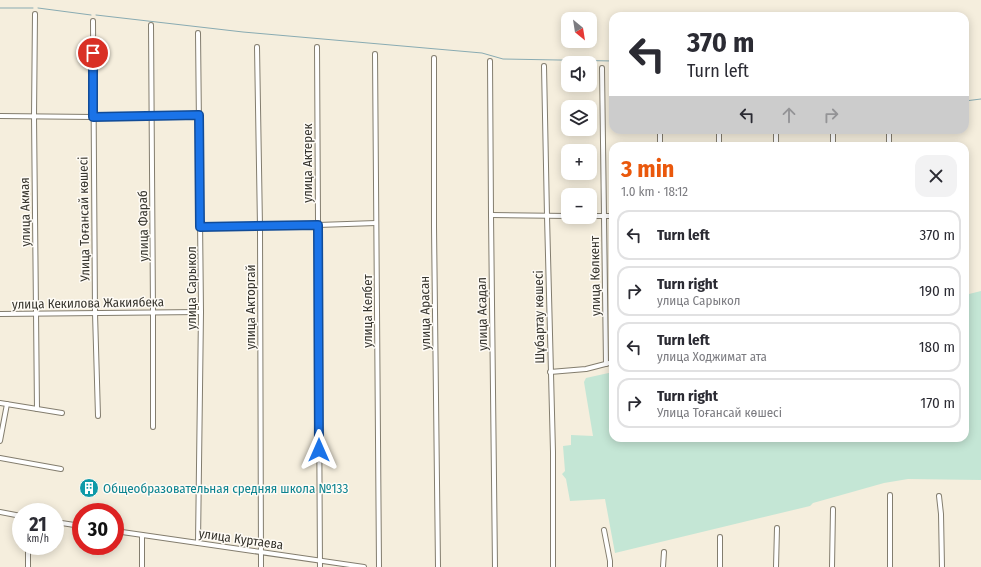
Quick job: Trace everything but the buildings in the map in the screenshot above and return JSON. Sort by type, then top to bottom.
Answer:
[{"type":"street","name":"улица Акмая","points":[[35,14],[34,116],[37,409]]},
{"type":"street","name":"Улица Тоғансай көшесі","points":[[93,21],[95,313],[98,416]]},
{"type":"street","name":"улица Фараб","points":[[151,24],[153,427]]},
{"type":"street","name":"улица Сарыкол","points":[[198,33],[201,312],[198,543]]},
{"type":"street","name":"улица Акторгай","points":[[257,47],[260,227],[262,567]]},
{"type":"street","name":"улица Актерек","points":[[317,47],[320,567]]},
{"type":"street","name":"улица Келбет","points":[[375,54],[379,567]]},
{"type":"street","name":"улица Арасан","points":[[434,58],[434,235],[438,567]]},
{"type":"street","name":"улица Асадал","points":[[490,61],[495,567]]},
{"type":"street","name":"Шұбартау көшесі","points":[[544,66],[553,452],[553,567]]},
{"type":"street","name":"улица Көлкент","points":[[602,68],[606,364]]},
{"type":"street","points":[[0,116],[93,117],[199,115]]},
{"type":"street","points":[[491,215],[561,216]]},
{"type":"street","points":[[597,216],[609,216]]},
{"type":"street","points":[[200,227],[260,227],[376,223]]},
{"type":"street","name":"улица Кекилова Жакиябека","points":[[0,314],[201,312]]},
{"type":"street","points":[[550,372],[586,369],[609,363]]},
{"type":"street","points":[[0,403],[62,413]]},
{"type":"street","points":[[0,440],[7,404]]},
{"type":"street","points":[[0,458],[61,468]]},
{"type":"street","points":[[890,495],[890,567]]},
{"type":"street","points":[[939,496],[941,514],[942,567]]},
{"type":"street","points":[[832,567],[833,509]]},
{"type":"street","points":[[0,512],[12,514]]},
{"type":"street","points":[[776,567],[777,528]]},
{"type":"street","points":[[604,530],[610,567]]},
{"type":"street","name":"улица Куртаева","points":[[124,532],[364,567]]},
{"type":"street","points":[[142,535],[142,567]]},
{"type":"street","points":[[720,537],[720,567]]},
{"type":"street","points":[[663,567],[664,552]]},
{"type":"street","points":[[28,555],[28,567]]},
{"type":"green space","points":[[981,291],[981,480],[908,479],[884,483],[813,503],[810,506],[615,553],[605,499],[570,501],[566,479],[562,474],[565,471],[563,446],[571,445],[571,435],[593,436],[584,382],[586,378],[609,373],[609,442],[969,442],[969,294]]},
{"type":"waterway","points":[[0,8],[33,8]]},
{"type":"waterway","points":[[38,8],[91,15]]},
{"type":"waterway","points":[[96,15],[243,32],[482,53],[503,59],[609,61]]},
{"type":"waterway","points":[[969,100],[981,99]]},
{"type":"place","name":"Общеобразовательная средняя школа №133","points":[[89,488]]},
{"type":"route","points":[[93,53],[93,117],[199,115],[200,227],[318,225],[319,450]]}]
